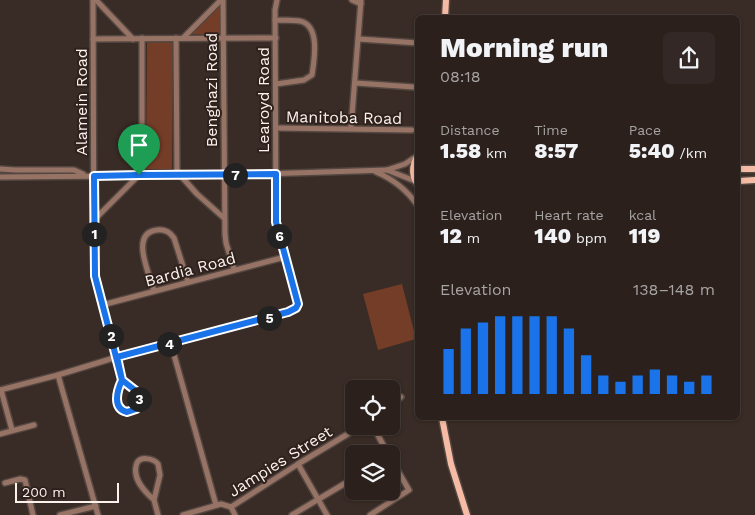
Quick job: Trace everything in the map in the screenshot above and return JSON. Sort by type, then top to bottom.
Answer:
[{"type":"main road","points":[[445,15],[446,0]]},
{"type":"main road","points":[[415,162],[412,168],[415,179]]},
{"type":"main road","points":[[740,170],[755,169]]},
{"type":"main road","points":[[740,181],[755,180]]},
{"type":"main road","points":[[442,420],[451,464],[467,515]]},
{"type":"street","name":"Alamein Road","points":[[94,0],[94,270],[122,380],[117,393],[118,406],[124,411],[130,412],[136,409],[139,396],[122,380]]},
{"type":"street","points":[[94,0],[133,39]]},
{"type":"street","points":[[183,38],[222,0]]},
{"type":"street","name":"Benghazi Road","points":[[222,0],[224,218],[226,243],[234,269]]},
{"type":"street","name":"Learoyd Road","points":[[171,344],[288,312],[296,308],[298,304],[276,222],[275,20],[277,0]]},
{"type":"street","points":[[351,128],[361,2],[352,0]]},
{"type":"street","points":[[275,20],[303,22],[309,26],[313,34],[315,53],[312,75],[304,80],[276,84]]},
{"type":"street","points":[[94,220],[140,175],[142,38]]},
{"type":"street","points":[[176,38],[179,176],[224,218]]},
{"type":"street","points":[[93,39],[276,38]]},
{"type":"street","points":[[359,39],[415,43]]},
{"type":"street","points":[[356,83],[414,87]]},
{"type":"street","name":"Manitoba Road","points":[[276,128],[412,130]]},
{"type":"street","points":[[0,177],[179,176],[373,171],[387,170],[406,164],[415,157]]},
{"type":"street","points":[[0,168],[15,170],[74,170],[80,174],[94,176]]},
{"type":"street","points":[[387,170],[415,183]]},
{"type":"street","points":[[373,171],[396,183],[405,190],[415,202]]},
{"type":"street","points":[[154,291],[142,246],[145,236],[151,231],[160,230],[170,233],[174,238],[188,282]]},
{"type":"street","name":"Bardia Road","points":[[102,306],[234,269],[285,257]]},
{"type":"street","points":[[12,430],[0,390],[171,344],[216,505]]},
{"type":"street","points":[[58,375],[98,515]]},
{"type":"street","points":[[0,434],[34,425]]},
{"type":"street","name":"Jampies Street","points":[[183,515],[221,504],[231,507],[346,435]]},
{"type":"street","points":[[154,500],[146,494],[139,484],[136,467],[137,463],[141,460],[151,459],[158,464],[160,475],[158,490],[154,500],[158,515]]},
{"type":"street","points":[[298,464],[327,515]]},
{"type":"street","points":[[400,474],[409,490],[400,496]]},
{"type":"street","points":[[5,483],[20,479],[26,481],[33,515]]},
{"type":"street","points":[[292,515],[345,483]]},
{"type":"street","points":[[370,515],[394,500]]},
{"type":"street","points":[[60,515],[96,506]]},
{"type":"street","points":[[231,507],[235,515]]},
{"type":"street","points":[[381,509],[385,515]]},
{"type":"shaded area","points":[[221,3],[221,35],[191,34],[192,31]]},
{"type":"shaded area","points":[[147,42],[173,42],[172,169],[146,169]]},
{"type":"shaded area","points":[[402,284],[415,339],[378,350],[363,294]]},
{"type":"route","points":[[139,175],[94,176],[94,270],[122,380],[117,393],[118,406],[121,410],[127,412],[136,409],[139,396],[136,391],[122,380],[117,357],[288,312],[296,308],[298,304],[276,222],[276,174],[139,175]]}]
